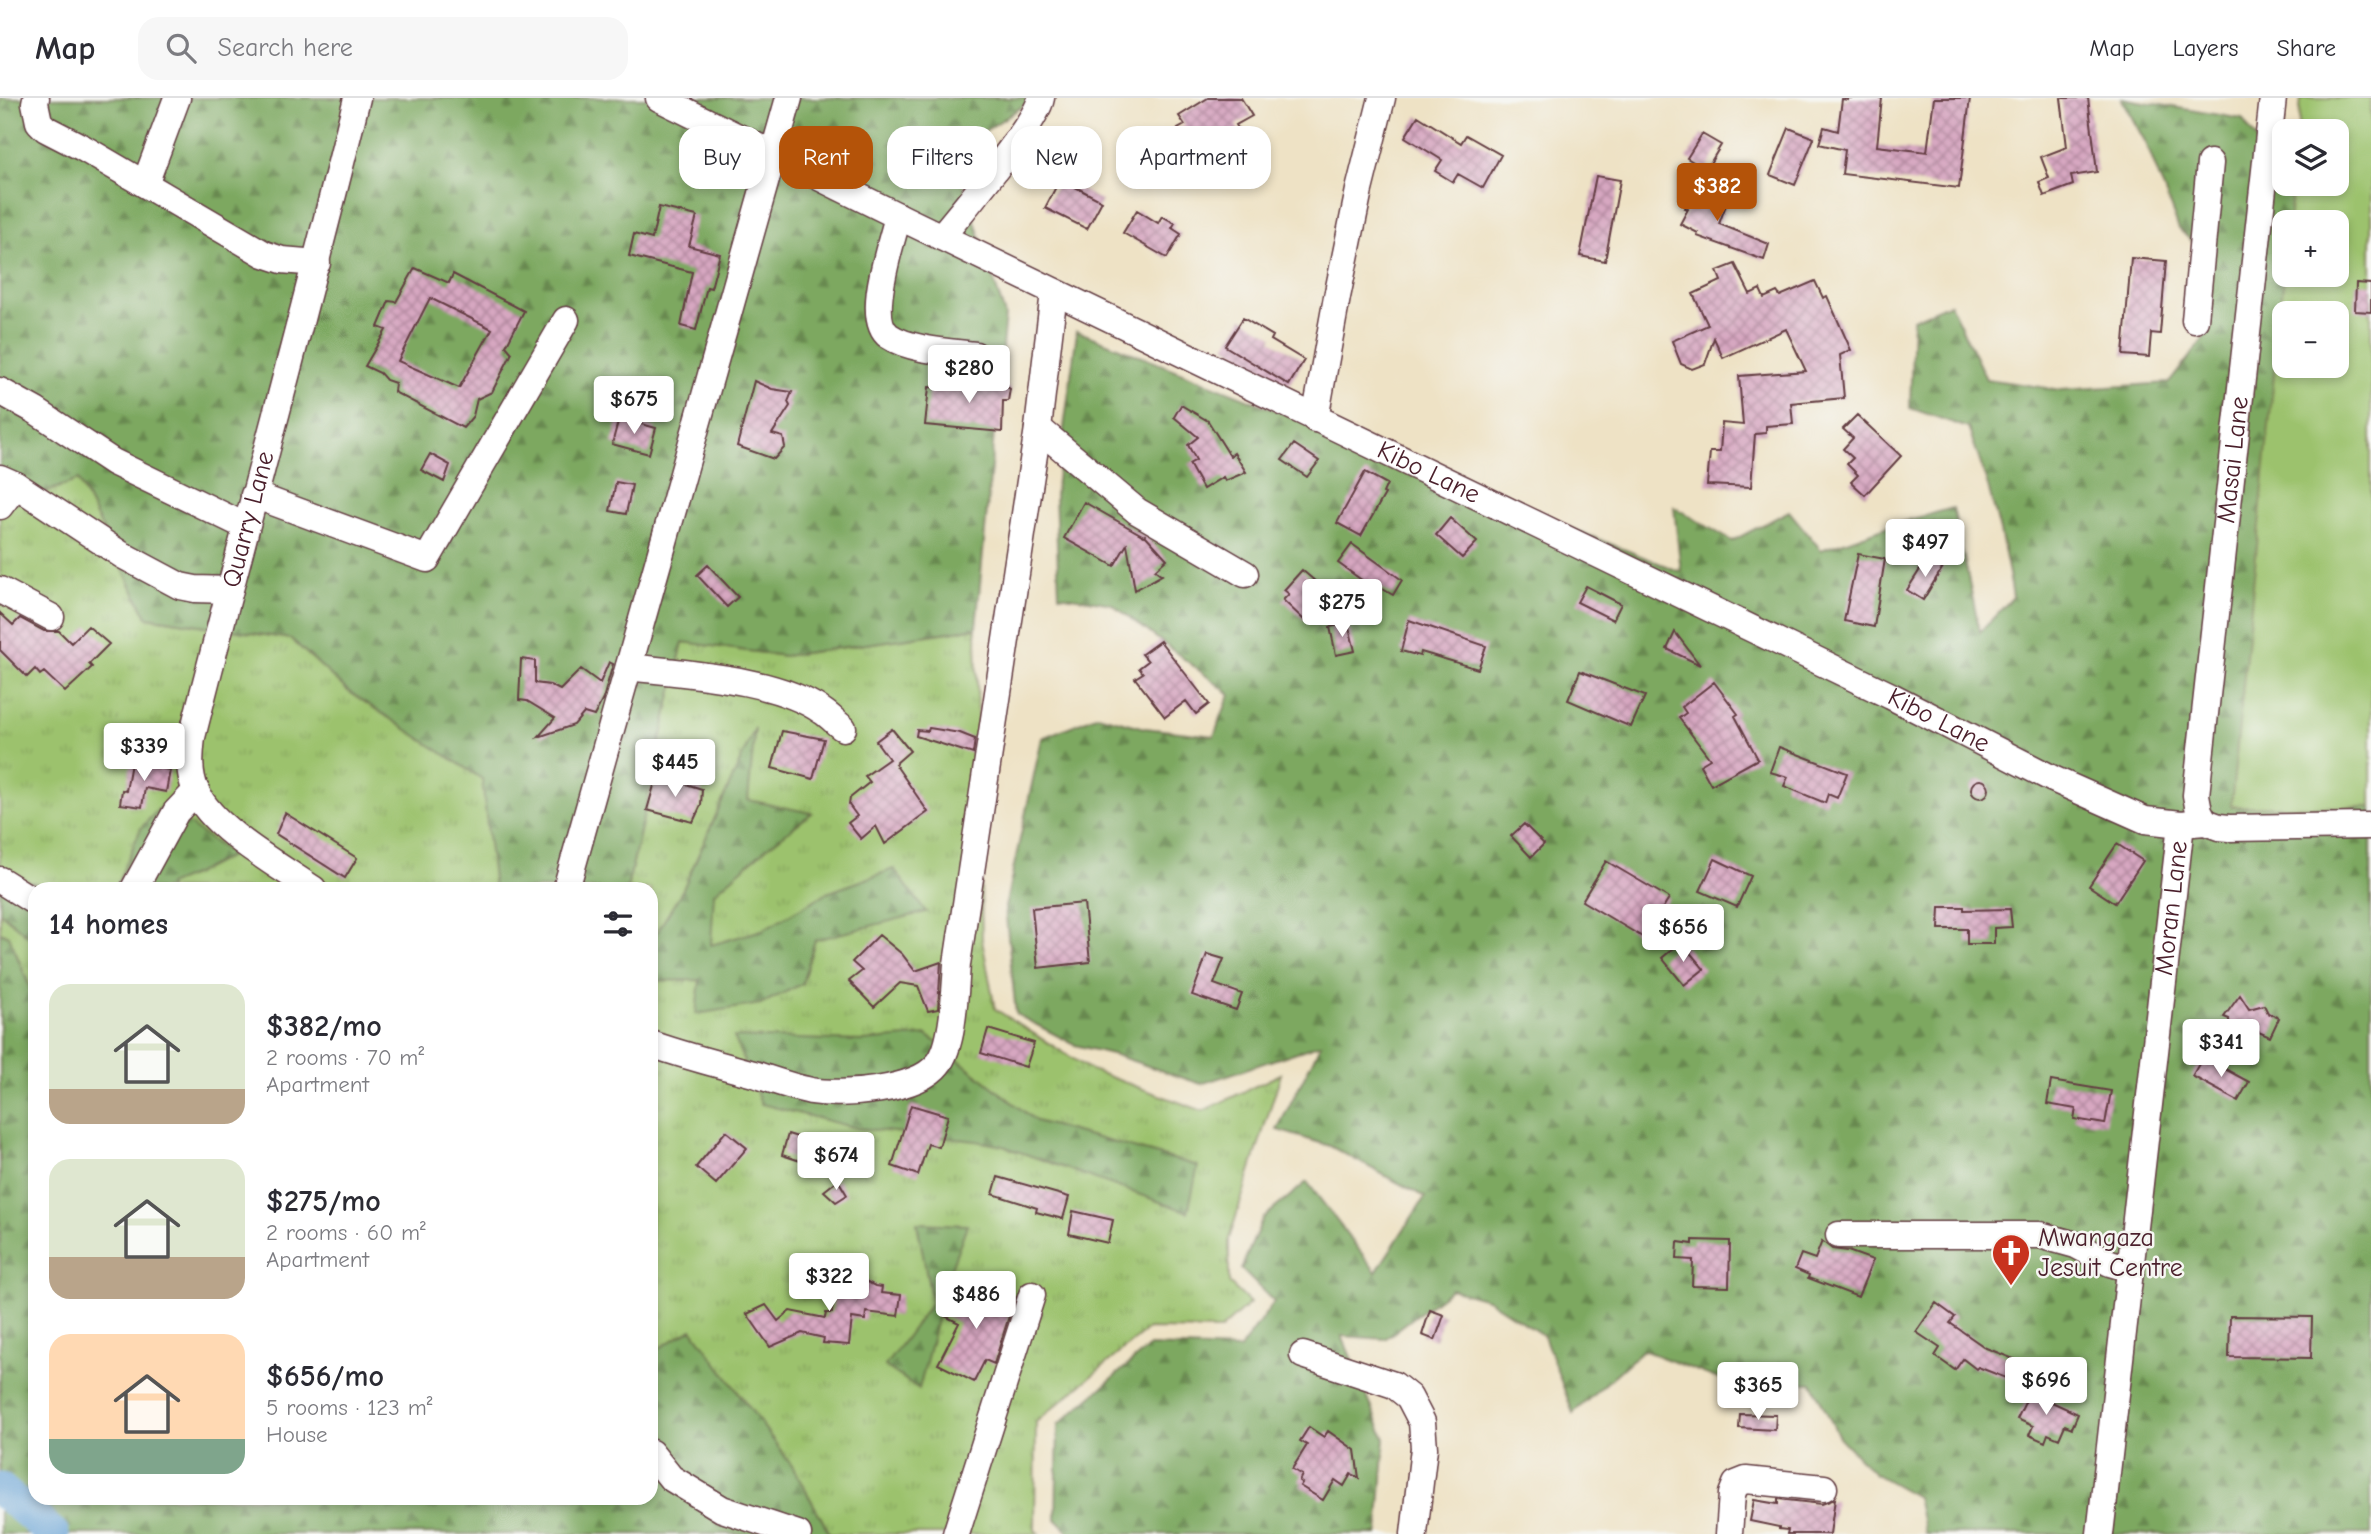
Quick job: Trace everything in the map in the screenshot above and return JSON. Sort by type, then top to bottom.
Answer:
[{"type":"street","points":[[36,98],[39,122],[46,129],[264,254],[282,260],[317,263]]},
{"type":"street","points":[[145,184],[177,98]]},
{"type":"street","name":"Quarry Lane","points":[[303,882],[209,812],[196,791],[190,768],[192,737],[245,526],[317,263],[357,98]]},
{"type":"street","name":"Kibo Lane","points":[[660,98],[773,156],[1892,696],[2053,779],[2145,820],[2229,828],[2371,826]]},
{"type":"street","points":[[568,882],[789,98]]},
{"type":"street","points":[[942,237],[1027,126],[1040,105],[1041,98]]},
{"type":"street","points":[[1315,419],[1356,203],[1382,98]]},
{"type":"street","name":"Masai Lane","points":[[2193,823],[2199,811],[2196,795],[2273,98]]},
{"type":"street","points":[[2195,320],[2210,163]]},
{"type":"street","points":[[898,216],[879,293],[878,314],[881,329],[891,338],[910,345],[975,355]]},
{"type":"street","points":[[658,1046],[811,1091],[848,1093],[888,1087],[918,1078],[938,1064],[946,1046],[953,1011],[957,964],[1038,428],[1054,292]]},
{"type":"street","points":[[254,495],[426,559],[566,320]]},
{"type":"street","points":[[0,391],[36,411],[113,462],[245,526]]},
{"type":"street","points":[[1038,428],[1137,511],[1245,574]]},
{"type":"street","points":[[5,490],[180,586],[229,590]]},
{"type":"street","points":[[0,590],[51,617]]},
{"type":"street","points":[[629,667],[740,681],[772,689],[821,710],[843,728]]},
{"type":"street","points":[[138,882],[176,812],[196,791]]},
{"type":"street","name":"Moran Lane","points":[[2100,1534],[2131,1269],[2193,823]]},
{"type":"street","points":[[0,880],[28,898]]},
{"type":"street","points":[[1839,1235],[2040,1235],[2076,1245],[2110,1264],[2131,1269]]},
{"type":"street","points":[[956,1534],[1032,1295]]},
{"type":"street","points":[[1303,1355],[1394,1385],[1409,1397],[1422,1422],[1424,1448],[1414,1534]]},
{"type":"street","points":[[658,1462],[671,1478],[722,1509],[798,1534]]},
{"type":"street","points":[[1730,1534],[1732,1494],[1736,1484],[1746,1480],[1824,1488]]},
{"type":"green space","points":[[0,98],[1035,98],[992,126],[887,126],[887,189],[965,189],[1005,315],[976,628],[784,656],[683,642],[629,882],[493,882],[482,779],[348,691],[291,639],[147,617],[78,480],[0,509]]},
{"type":"green space","points":[[2121,98],[2242,119],[2272,160],[2272,196],[2297,196],[2307,210],[2272,210],[2272,287],[2347,287],[2341,301],[2272,301],[2272,378],[2344,378],[2371,420],[2371,1534],[1925,1534],[1917,1497],[1874,1473],[1839,1437],[1812,1383],[1729,1383],[1643,1350],[1573,1413],[1544,1336],[1487,1299],[1451,1289],[1385,1339],[1342,1336],[1385,1439],[1378,1534],[1071,1534],[1056,1519],[1058,1425],[1150,1346],[1240,1349],[1274,1302],[1241,1269],[1263,1218],[1307,1182],[1376,1272],[1425,1197],[1330,1146],[1277,1130],[1321,1044],[1201,1084],[1115,1055],[1075,1045],[1016,1014],[1005,907],[1042,738],[1098,715],[1145,728],[1214,736],[1230,694],[1112,604],[1059,595],[1055,495],[1077,331],[1681,572],[1674,507],[1732,541],[1789,511],[1821,550],[1895,524],[1953,508],[1980,632],[2013,597],[2005,553],[1983,470],[1968,428],[1910,408],[1913,319],[1950,303],[1986,379],[2061,390],[2169,383],[2211,329],[2205,254],[2179,229],[2146,143]]},
{"type":"green space","points":[[2301,98],[2371,98],[2371,807],[2231,806],[2274,378],[2349,378],[2349,301],[2281,301],[2283,287],[2349,287],[2349,210],[2290,210],[2292,196],[2349,196],[2349,119],[2299,119]]},
{"type":"green space","points":[[2371,230],[2349,282],[2349,258]]},
{"type":"green space","points":[[78,480],[147,617],[291,639],[348,691],[483,779],[493,882],[28,882],[28,983],[9,936],[0,932],[0,509]]},
{"type":"green space","points":[[976,628],[982,940],[995,1009],[1091,1070],[1203,1111],[1281,1074],[1229,1239],[1229,1283],[1250,1303],[1220,1330],[1148,1329],[1036,1422],[1035,1530],[1039,1534],[830,1534],[792,1466],[692,1329],[658,1349],[658,882],[629,882],[683,642],[784,656]]},
{"type":"green space","points":[[755,728],[748,800],[812,813],[714,893],[711,945],[762,930],[827,893],[894,869],[926,912],[815,940],[802,984],[761,1004],[696,1014],[700,980],[658,981],[658,931],[683,889]]},
{"type":"green space","points":[[162,805],[232,855],[175,882],[118,882],[141,828]]},
{"type":"green space","points":[[0,870],[32,882],[28,882],[28,936],[0,912]]},
{"type":"green space","points":[[0,932],[9,936],[28,983],[28,1505],[658,1505],[658,1349],[692,1329],[792,1466],[830,1534],[0,1534]]},
{"type":"green space","points":[[927,1035],[1036,1121],[1198,1166],[1188,1212],[1003,1146],[856,1128],[761,1104],[734,1037],[863,1041]]},
{"type":"green space","points":[[917,1223],[967,1225],[949,1273],[919,1389],[885,1366],[932,1302]]},
{"type":"building","points":[[1208,98],[1241,98],[1252,116],[1237,126],[1183,126],[1179,116]]},
{"type":"building","points":[[1882,98],[1877,146],[1927,152],[1934,98],[1970,98],[1959,188],[1842,174],[1845,150],[1819,144],[1824,127],[1838,131],[1842,99]]},
{"type":"building","points":[[2061,98],[2088,98],[2097,172],[2071,176],[2073,185],[2044,196],[2039,182],[2049,178],[2041,157],[2067,147]]},
{"type":"building","points":[[1418,116],[1461,143],[1466,135],[1501,155],[1483,188],[1458,174],[1453,182],[1435,171],[1442,160],[1405,137]]},
{"type":"building","points":[[1789,128],[1814,138],[1795,185],[1770,175]]},
{"type":"building","points":[[1702,134],[1721,145],[1706,170],[1687,158]]},
{"type":"building","points":[[1596,176],[1620,180],[1605,261],[1580,256]]},
{"type":"building","points":[[1689,183],[1723,197],[1722,200],[1727,202],[1719,224],[1769,244],[1764,260],[1697,236],[1698,233],[1680,224],[1688,209],[1685,208],[1688,202],[1682,199]]},
{"type":"building","points":[[1055,189],[1079,189],[1102,201],[1087,229],[1045,208]]},
{"type":"building","points":[[659,207],[697,216],[689,246],[720,254],[711,288],[707,287],[696,330],[681,326],[692,272],[629,256],[634,234],[652,239]]},
{"type":"building","points":[[1137,210],[1158,223],[1162,216],[1175,223],[1172,228],[1181,234],[1167,258],[1123,233]]},
{"type":"building","points":[[2131,258],[2166,261],[2160,334],[2151,333],[2149,357],[2123,355]]},
{"type":"building","points":[[1735,264],[1750,294],[1760,289],[1764,298],[1777,292],[1780,296],[1815,281],[1823,298],[1827,296],[1851,350],[1840,355],[1844,398],[1791,403],[1793,424],[1766,426],[1766,433],[1755,434],[1751,487],[1707,485],[1710,452],[1720,452],[1722,423],[1743,425],[1739,376],[1806,371],[1786,329],[1723,358],[1714,338],[1705,364],[1692,369],[1681,364],[1672,341],[1708,325],[1693,294],[1721,281],[1717,271]]},
{"type":"building","points":[[415,268],[449,283],[453,274],[524,311],[506,346],[512,353],[492,392],[477,399],[473,416],[463,428],[394,392],[395,383],[365,366],[386,330],[378,327],[389,301],[396,302]],"holes":[[[430,298],[492,329],[459,388],[398,361]]]},
{"type":"building","points":[[2356,283],[2371,284],[2371,312],[2355,311]]},
{"type":"building","points":[[1243,318],[1273,336],[1271,340],[1304,360],[1289,385],[1225,346]]},
{"type":"building","points":[[966,377],[1003,380],[1003,384],[1010,389],[1008,401],[1003,401],[1002,432],[925,425],[929,387],[955,389],[956,385],[965,384]]},
{"type":"building","points":[[754,381],[772,389],[792,392],[788,402],[790,406],[772,434],[783,437],[785,447],[774,459],[737,446]]},
{"type":"building","points":[[1181,405],[1208,421],[1230,456],[1234,453],[1246,472],[1225,481],[1223,477],[1203,489],[1189,464],[1196,460],[1188,445],[1198,437],[1174,417]]},
{"type":"building","points":[[1857,415],[1901,456],[1865,495],[1851,482],[1858,475],[1847,464],[1853,458],[1843,449],[1853,438],[1843,429]]},
{"type":"building","points":[[619,418],[656,428],[649,454],[612,444]]},
{"type":"building","points":[[1294,444],[1319,461],[1307,477],[1282,460]]},
{"type":"building","points":[[430,454],[450,465],[444,482],[421,470]]},
{"type":"building","points":[[1365,472],[1387,484],[1383,493],[1385,494],[1361,536],[1337,523]]},
{"type":"building","points":[[616,482],[632,485],[626,514],[610,511]]},
{"type":"building","points":[[1084,502],[1145,535],[1167,559],[1155,570],[1162,575],[1135,590],[1127,544],[1114,566],[1064,538]]},
{"type":"building","points":[[1450,518],[1477,542],[1462,558],[1436,535]]},
{"type":"building","points":[[1352,544],[1402,580],[1393,595],[1372,583],[1370,586],[1338,563]]},
{"type":"building","points":[[1858,554],[1885,559],[1874,627],[1844,621]]},
{"type":"building","points":[[1928,557],[1943,567],[1923,600],[1907,590]]},
{"type":"building","points":[[708,565],[738,597],[727,607],[697,575]]},
{"type":"building","points":[[1302,570],[1335,598],[1317,618],[1310,612],[1304,620],[1283,600],[1289,594],[1284,590]]},
{"type":"building","points":[[1586,586],[1621,604],[1613,620],[1577,602]]},
{"type":"building","points":[[0,613],[13,625],[20,618],[44,631],[59,631],[71,643],[88,626],[109,644],[89,664],[92,667],[65,692],[44,672],[40,675],[35,669],[27,677],[0,650]]},
{"type":"building","points":[[1409,620],[1486,646],[1478,669],[1421,652],[1420,656],[1401,651]]},
{"type":"building","points":[[1348,623],[1355,651],[1336,655],[1330,627]]},
{"type":"building","points":[[1675,632],[1700,665],[1667,649]]},
{"type":"building","points":[[1160,641],[1209,704],[1196,714],[1186,701],[1165,717],[1135,678],[1143,673],[1139,668],[1148,661],[1142,654]]},
{"type":"building","points":[[521,659],[535,661],[535,683],[550,685],[560,690],[581,669],[600,683],[609,662],[613,664],[603,699],[594,716],[584,713],[574,725],[538,737],[555,718],[527,701],[519,700]]},
{"type":"building","points":[[1580,671],[1645,696],[1631,727],[1568,700]]},
{"type":"building","points":[[1714,682],[1738,714],[1735,716],[1758,759],[1711,785],[1700,765],[1710,759],[1679,718],[1686,713],[1682,707]]},
{"type":"building","points":[[929,728],[960,733],[975,739],[973,754],[916,736],[917,730],[928,731]]},
{"type":"building","points":[[892,729],[910,751],[895,764],[928,812],[885,844],[876,826],[861,839],[848,823],[857,816],[849,805],[850,798],[870,782],[865,776],[889,759],[876,741]]},
{"type":"building","points":[[782,731],[824,739],[813,779],[772,768]]},
{"type":"building","points":[[1779,747],[1847,773],[1837,798],[1828,794],[1825,803],[1784,786],[1788,777],[1770,772]]},
{"type":"building","points":[[131,763],[170,770],[166,792],[145,788],[142,807],[120,804],[122,790],[126,791]]},
{"type":"building","points":[[657,775],[702,789],[701,805],[693,822],[647,810]]},
{"type":"building","points":[[1976,780],[1984,780],[1989,789],[1987,796],[1976,798],[1971,793],[1971,785]]},
{"type":"building","points":[[285,813],[357,858],[345,878],[276,834]]},
{"type":"building","points":[[1524,824],[1544,844],[1531,857],[1511,836]]},
{"type":"building","points":[[2117,844],[2143,861],[2115,903],[2089,886]]},
{"type":"building","points":[[1715,859],[1751,876],[1737,907],[1700,891]]},
{"type":"building","points":[[1606,861],[1669,898],[1644,938],[1582,901]]},
{"type":"building","points":[[1084,903],[1090,962],[1038,968],[1032,908]]},
{"type":"building","points":[[1940,907],[1964,907],[1964,910],[2010,909],[2012,927],[1994,928],[1994,944],[1967,944],[1967,929],[1939,929]]},
{"type":"building","points":[[879,935],[902,954],[915,971],[941,962],[938,1009],[928,1011],[918,986],[900,983],[874,1007],[849,981],[862,971],[852,962]]},
{"type":"building","points":[[1681,942],[1704,969],[1684,985],[1662,958]]},
{"type":"building","points":[[1207,954],[1224,959],[1214,984],[1242,994],[1236,1010],[1192,995]]},
{"type":"building","points":[[2240,995],[2249,1009],[2264,1005],[2268,1013],[2279,1018],[2270,1037],[2247,1027],[2231,1055],[2229,1019],[2224,1017]]},
{"type":"building","points":[[988,1029],[1034,1043],[1026,1067],[981,1053]]},
{"type":"building","points":[[2203,1057],[2249,1082],[2238,1101],[2192,1076]]},
{"type":"building","points":[[2051,1081],[2111,1091],[2105,1124],[2074,1119],[2076,1109],[2047,1104]]},
{"type":"building","points":[[911,1105],[948,1116],[939,1147],[928,1144],[918,1175],[892,1166]]},
{"type":"building","points":[[726,1131],[747,1148],[716,1184],[696,1167]]},
{"type":"building","points":[[788,1134],[835,1149],[828,1170],[782,1155]]},
{"type":"building","points":[[998,1177],[1069,1197],[1063,1219],[1036,1212],[1037,1208],[993,1194]]},
{"type":"building","points":[[838,1180],[847,1195],[836,1202],[824,1191]]},
{"type":"building","points":[[1073,1211],[1113,1220],[1108,1243],[1069,1234]]},
{"type":"building","points":[[1693,1240],[1730,1241],[1729,1287],[1692,1286],[1693,1260],[1677,1259],[1678,1242],[1693,1244]]},
{"type":"building","points":[[1822,1241],[1832,1249],[1848,1251],[1873,1260],[1858,1297],[1808,1278],[1809,1275],[1795,1269],[1801,1254],[1815,1259]]},
{"type":"building","points":[[837,1266],[882,1287],[881,1293],[901,1295],[898,1316],[866,1312],[865,1320],[852,1318],[849,1345],[823,1343],[824,1338],[802,1333],[770,1347],[747,1314],[766,1305],[778,1321],[790,1311],[825,1318],[826,1313],[832,1313]]},
{"type":"building","points":[[994,1287],[1015,1297],[994,1364],[985,1360],[974,1382],[938,1364],[959,1323],[945,1316],[959,1288],[987,1302]]},
{"type":"building","points":[[1936,1303],[1955,1317],[1950,1323],[1986,1348],[2019,1361],[2011,1380],[1978,1367],[1976,1369],[1963,1359],[1955,1370],[1935,1356],[1940,1348],[1916,1332]]},
{"type":"building","points":[[1430,1310],[1444,1315],[1435,1340],[1422,1335]]},
{"type":"building","points":[[2230,1316],[2312,1317],[2311,1358],[2229,1357]]},
{"type":"building","points":[[2030,1392],[2078,1414],[2072,1428],[2065,1425],[2059,1439],[2048,1434],[2045,1442],[2029,1435],[2033,1426],[2017,1419]]},
{"type":"building","points":[[1740,1414],[1776,1415],[1775,1430],[1739,1428]]},
{"type":"building","points":[[1309,1427],[1324,1437],[1328,1431],[1355,1450],[1359,1478],[1351,1474],[1344,1486],[1335,1480],[1323,1500],[1300,1486],[1302,1475],[1292,1469],[1307,1445],[1300,1441]]},
{"type":"building","points":[[1778,1499],[1822,1504],[1835,1499],[1830,1534],[1787,1534],[1788,1530],[1750,1521],[1754,1500],[1778,1504]]},
{"type":"waterway","points":[[0,1489],[53,1534]]},
{"type":"place","name":"Mwangaza Jesuit Centre","points":[[2011,1287]]}]
